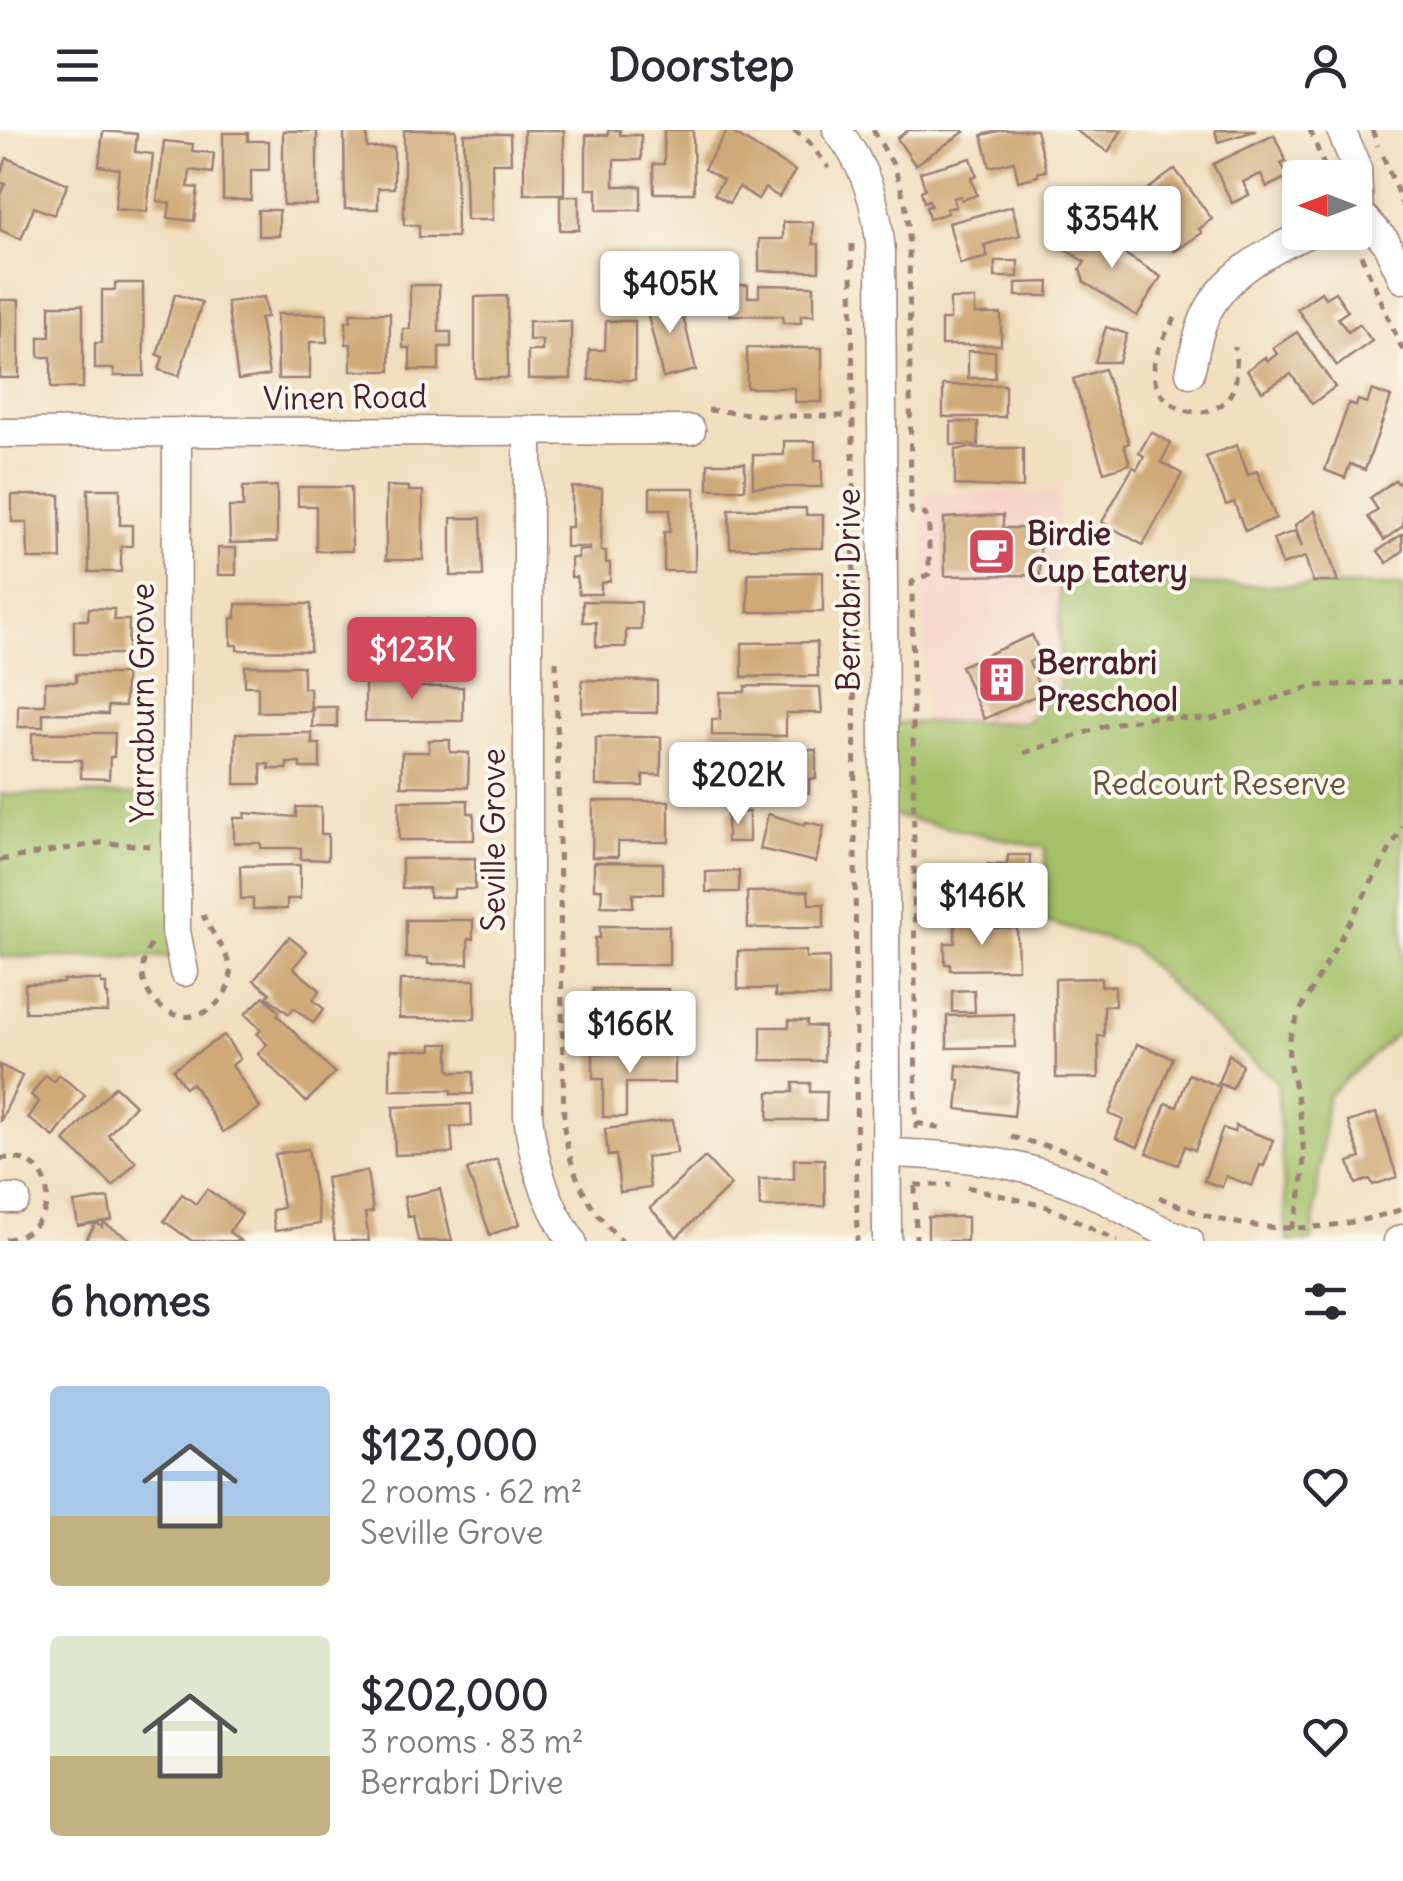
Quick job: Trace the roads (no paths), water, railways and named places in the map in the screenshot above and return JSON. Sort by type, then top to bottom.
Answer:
[{"type":"street","name":"Berrabri Drive","points":[[837,130],[867,179],[878,213],[881,252],[887,1241]]},
{"type":"street","points":[[1341,130],[1353,160]]},
{"type":"street","points":[[1372,228],[1386,242],[1403,280]]},
{"type":"street","points":[[1190,373],[1203,320],[1222,289],[1256,261],[1282,248]]},
{"type":"street","name":"Seville Grove","points":[[528,430],[528,1115],[540,1178],[572,1241]]},
{"type":"street","name":"Vinen Road","points":[[0,433],[691,430]]},
{"type":"street","name":"Yarraburn Grove","points":[[177,434],[176,931],[184,972]]},
{"type":"street","points":[[887,1152],[976,1158],[1029,1170],[1079,1186],[1189,1241]]},
{"type":"place","name":"Birdie Cup Eatery","points":[[992,551]]},
{"type":"place","name":"Berrabri Preschool","points":[[1002,680]]},
{"type":"park label","name":"Redcourt Reserve","points":[[1219,783]]}]
